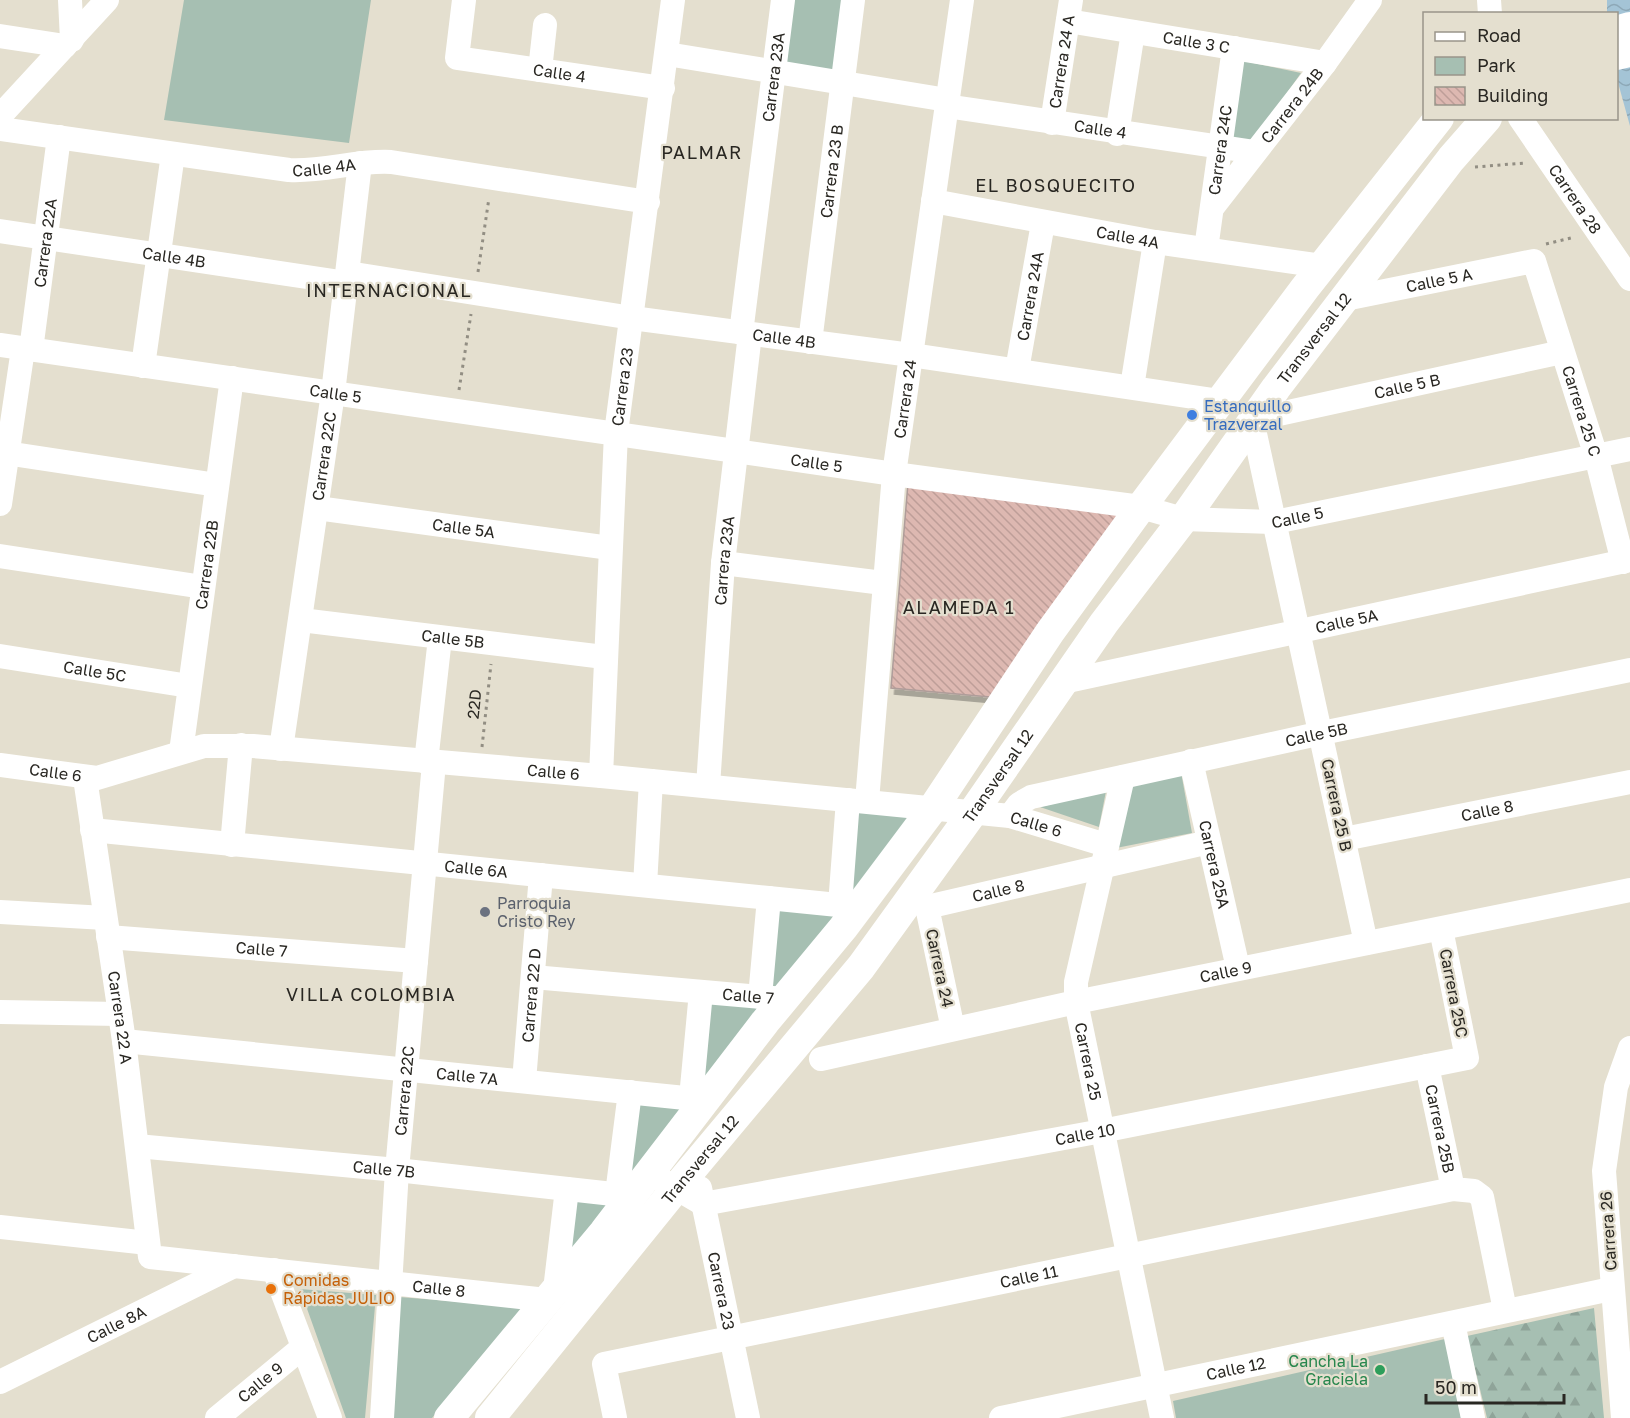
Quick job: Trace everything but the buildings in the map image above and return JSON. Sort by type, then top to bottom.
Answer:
[{"type":"main road","name":"Transversal 12","points":[[449,1418],[551,1295],[624,1195],[648,1172],[772,998],[933,808],[1050,632],[1141,507],[1322,266],[1437,120]]},
{"type":"main road","name":"Transversal 12","points":[[490,1418],[676,1188],[861,967],[1252,420],[1446,166],[1485,120]]},
{"type":"street","points":[[68,43],[70,0]]},
{"type":"street","points":[[0,116],[107,0]]},
{"type":"street","name":"Calle 4","points":[[464,0],[457,58],[663,88]]},
{"type":"street","name":"Carrera 23","points":[[601,776],[604,657],[616,433],[673,0]]},
{"type":"street","name":"Carrera 23A","points":[[708,786],[723,563],[745,334],[783,0]]},
{"type":"street","name":"Carrera 23 B","points":[[810,342],[853,0]]},
{"type":"street","name":"Carrera 24","points":[[849,906],[857,800],[894,474],[962,0]]},
{"type":"street","name":"Carrera 24B","points":[[1212,208],[1325,63],[1370,0]]},
{"type":"street","name":"Calle 3 C","points":[[1070,11],[1133,32],[1325,63]]},
{"type":"street","name":"Carrera 24 A","points":[[1052,123],[1070,11]]},
{"type":"street","points":[[540,70],[545,25]]},
{"type":"street","points":[[1117,134],[1133,32]]},
{"type":"street","points":[[0,36],[68,43]]},
{"type":"street","name":"Carrera 24C","points":[[1206,249],[1234,48]]},
{"type":"street","name":"Calle 4","points":[[667,54],[1117,134],[1255,153]]},
{"type":"street","name":"Carrera 28","points":[[1521,120],[1630,279]]},
{"type":"street","name":"Calle 4A","points":[[0,129],[289,170],[329,170],[360,163],[391,162],[648,202]]},
{"type":"street","name":"Carrera 22A","points":[[0,504],[4,453],[18,348],[45,238],[59,137]]},
{"type":"street","points":[[143,366],[173,153]]},
{"type":"street","name":"Carrera 22C","points":[[281,749],[333,393],[360,163]]},
{"type":"street","name":"Calle 4A","points":[[933,201],[1155,242],[1322,266]]},
{"type":"street","name":"Carrera 24A","points":[[1017,370],[1043,223]]},
{"type":"street","name":"Calle 4B","points":[[0,231],[159,255],[348,278],[911,355],[1220,401]]},
{"type":"street","points":[[1132,387],[1155,242]]},
{"type":"street","name":"Calle 5 A","points":[[1345,299],[1530,262]]},
{"type":"street","name":"Carrera 25 C","points":[[1530,262],[1596,456],[1627,561]]},
{"type":"street","name":"Calle 5","points":[[18,348],[894,474],[1141,507],[1183,519],[1275,522],[1630,448]]},
{"type":"street","name":"Calle 5 B","points":[[1252,420],[1562,352]]},
{"type":"street","name":"Carrera 22B","points":[[181,752],[232,378]]},
{"type":"street","name":"Carrera 25 B","points":[[1252,420],[1300,629],[1366,943]]},
{"type":"street","points":[[4,453],[217,485]]},
{"type":"street","name":"Calle 5A","points":[[317,508],[610,548]]},
{"type":"street","points":[[0,556],[203,587]]},
{"type":"street","name":"Calle 5A","points":[[1063,682],[1300,629],[1627,561]]},
{"type":"street","points":[[723,563],[883,583]]},
{"type":"street","name":"Calle 5B","points":[[301,620],[604,657]]},
{"type":"street","name":"Carrera 22C","points":[[382,1418],[397,1170],[424,864],[440,638]]},
{"type":"street","name":"Calle 5C","points":[[0,656],[189,686]]},
{"type":"street","name":"Calle 5B","points":[[1010,816],[1019,804],[1030,797],[1322,732],[1630,670]]},
{"type":"street","name":"Calle 6","points":[[0,765],[85,778],[110,776],[204,746],[281,749],[601,776],[1010,816],[1104,856]]},
{"type":"street","points":[[232,845],[241,746]]},
{"type":"street","name":"Carrera 25A","points":[[1191,761],[1238,969]]},
{"type":"street","name":"Carrera 25","points":[[1123,777],[1076,982],[1076,1002],[1162,1418]]},
{"type":"street","name":"Carrera 22 A","points":[[85,778],[124,1041],[149,1250]]},
{"type":"street","points":[[645,885],[651,781]]},
{"type":"street","name":"Calle 8","points":[[1344,839],[1630,782]]},
{"type":"street","name":"Calle 6A","points":[[92,830],[849,906]]},
{"type":"street","name":"Calle 8","points":[[927,907],[1104,856],[1209,842]]},
{"type":"street","name":"Carrera 22 D","points":[[524,1082],[541,875]]},
{"type":"street","name":"Calle 9","points":[[821,1059],[1076,1002],[1630,890]]},
{"type":"street","points":[[769,898],[772,998]]},
{"type":"street","name":"Carrera 24","points":[[927,907],[953,1029]]},
{"type":"street","name":"Calle 7","points":[[0,912],[106,927],[416,961]]},
{"type":"street","name":"Carrera 25C","points":[[1441,929],[1467,1058]]},
{"type":"street","name":"Calle 7","points":[[533,977],[772,998]]},
{"type":"street","points":[[698,1099],[701,992]]},
{"type":"street","points":[[0,1012],[120,1014]]},
{"type":"street","name":"Calle 7A","points":[[124,1041],[698,1099]]},
{"type":"street","name":"Carrera 26","points":[[1623,1418],[1611,1289],[1604,1171],[1606,1144],[1616,1087],[1630,1048]]},
{"type":"street","name":"Calle 10","points":[[703,1204],[1102,1131],[1467,1058]]},
{"type":"street","name":"Carrera 25B","points":[[1427,1066],[1453,1189],[1474,1191],[1482,1197],[1505,1310]]},
{"type":"street","points":[[624,1195],[630,1092]]},
{"type":"street","name":"Calle 7B","points":[[137,1146],[397,1170],[624,1195]]},
{"type":"street","name":"Carrera 23","points":[[696,1165],[748,1418]]},
{"type":"street","points":[[648,1172],[703,1204]]},
{"type":"street","points":[[551,1295],[567,1189]]},
{"type":"street","name":"Calle 11","points":[[615,1418],[604,1364],[1453,1189]]},
{"type":"street","name":"Calle 8","points":[[0,1227],[149,1250],[234,1266],[390,1283],[551,1295]]},
{"type":"street","name":"Calle 8A","points":[[0,1382],[234,1266]]},
{"type":"street","points":[[274,1270],[330,1418]]},
{"type":"street","name":"Calle 12","points":[[1001,1418],[1027,1415],[1155,1385],[1611,1289]]},
{"type":"street","points":[[1453,1323],[1473,1418]]},
{"type":"street","name":"Calle 9","points":[[217,1418],[303,1347]]},
{"type":"path","points":[[1446,166],[1494,166],[1548,160]]},
{"type":"path","points":[[1530,262],[1531,248],[1596,231]]},
{"type":"path","name":"22D","points":[[480,766],[492,644]]},
{"type":"green space","points":[[184,0],[371,0],[349,143],[164,120]]},
{"type":"green space","points":[[793,0],[842,0],[833,71],[784,66]]},
{"type":"green space","points":[[1239,60],[1301,73],[1251,144],[1228,142]]},
{"type":"green space","points":[[1181,772],[1192,833],[1116,848],[1132,783]]},
{"type":"green space","points":[[1106,791],[1099,827],[1040,807]]},
{"type":"green space","points":[[854,808],[915,814],[849,900]]},
{"type":"green space","points":[[777,908],[836,913],[781,989],[769,989]]},
{"type":"green space","points":[[709,1000],[767,1005],[698,1091]]},
{"type":"green space","points":[[638,1103],[684,1108],[628,1183]]},
{"type":"green space","points":[[573,1198],[616,1202],[567,1263]]},
{"type":"green space","points":[[300,1289],[376,1295],[365,1418],[346,1418]]},
{"type":"green space","points":[[399,1297],[525,1307],[432,1418],[393,1418]]},
{"type":"green space","points":[[1594,1308],[1604,1418],[1487,1418],[1467,1336]]},
{"type":"green space","name":"Cancha La Graciela","points":[[1445,1339],[1461,1418],[1176,1418],[1173,1401]]},
{"type":"water","points":[[1607,0],[1630,0],[1630,126],[1618,83],[1618,12],[1607,12]]},
{"type":"place","name":"Estanquillo Trazverzal","points":[[1192,415]]},
{"type":"place","name":"Parroquia Cristo Rey","points":[[485,912]]},
{"type":"place","name":"Comidas Rápidas JULIO","points":[[271,1289]]},
{"type":"place","name":"Cancha La Graciela","points":[[1380,1370]]},
{"type":"district","name":"PALMAR","points":[[702,152]]},
{"type":"district","name":"EL BOSQUECITO","points":[[1056,185]]},
{"type":"district","name":"INTERNACIONAL","points":[[389,290]]},
{"type":"district","name":"ALAMEDA 1","points":[[959,607]]},
{"type":"district","name":"VILLA COLOMBIA","points":[[371,994]]}]
